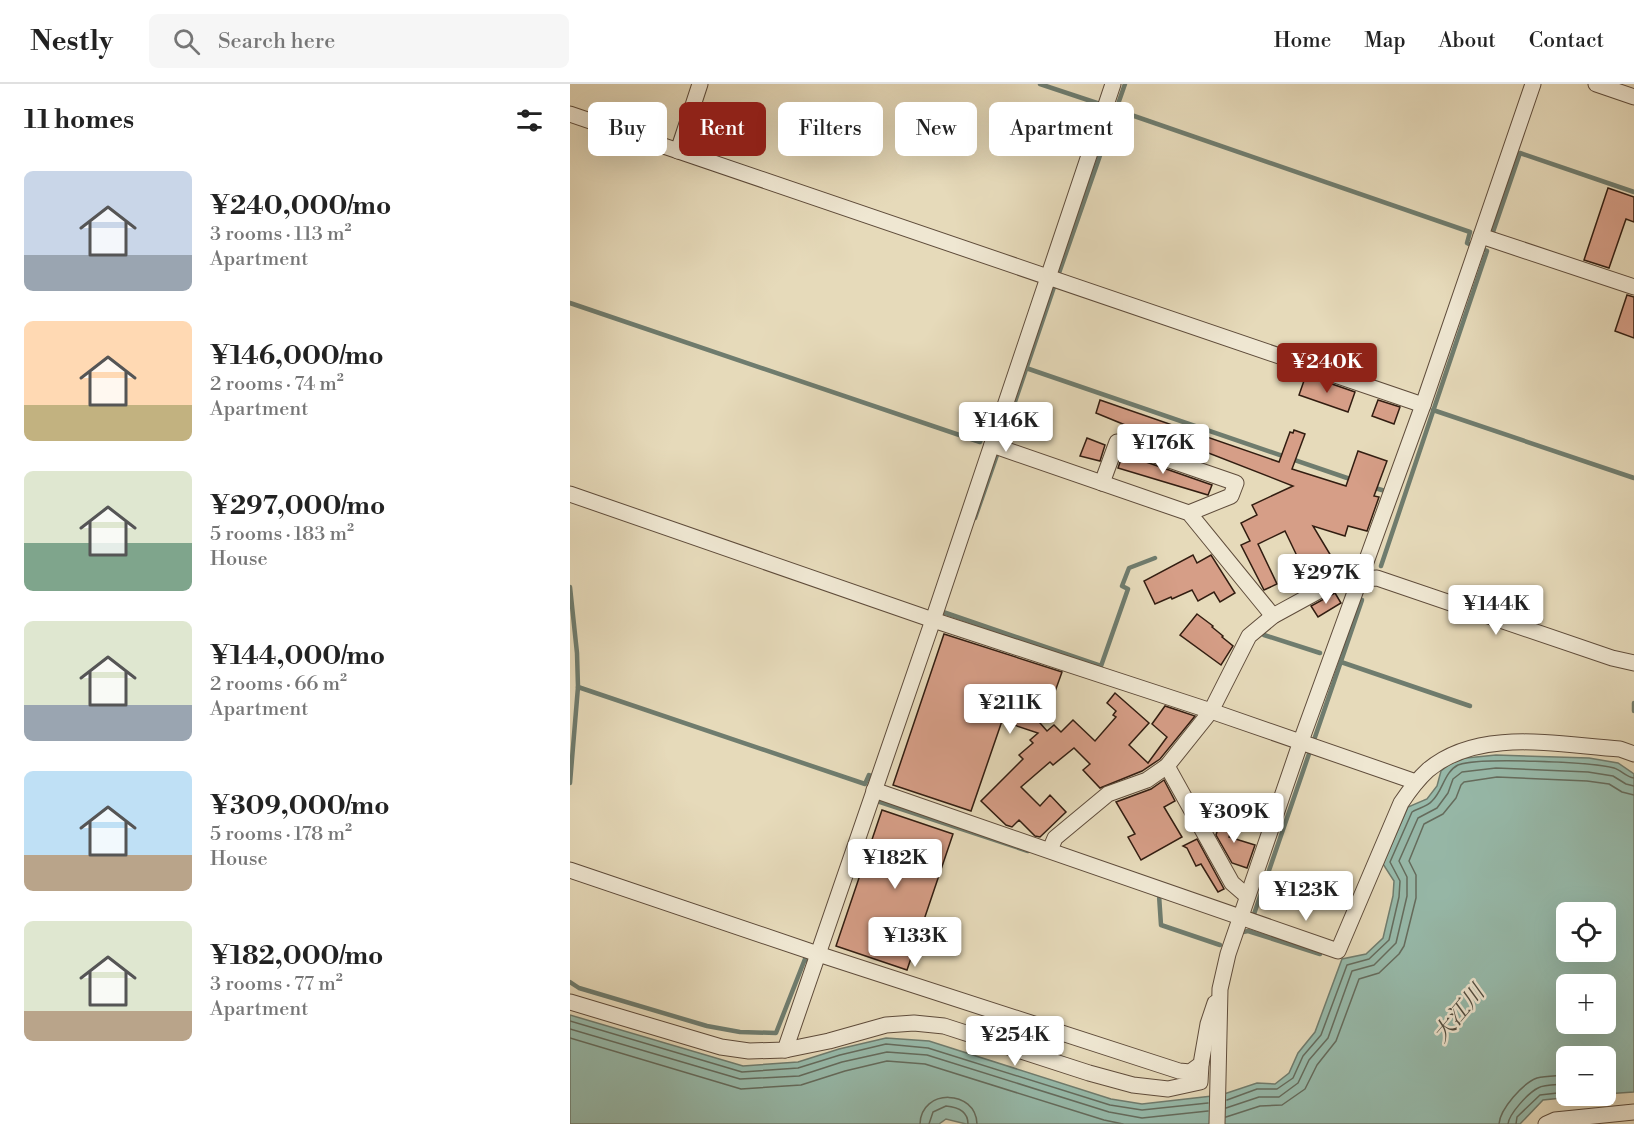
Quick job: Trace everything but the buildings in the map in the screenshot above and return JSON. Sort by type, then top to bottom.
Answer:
[{"type":"street","points":[[678,151],[700,84]]},
{"type":"street","points":[[785,1050],[933,620],[1113,84]]},
{"type":"street","points":[[570,1002],[722,1047],[749,1051],[785,1050],[829,1041],[886,1025],[914,1023],[944,1026],[1133,1085],[1168,1089],[1200,1083],[1208,1024],[1247,896],[1423,405],[1533,84]]},
{"type":"street","points":[[1596,84],[1634,97]]},
{"type":"street","points":[[570,114],[1423,405]]},
{"type":"street","points":[[1481,236],[1634,287]]},
{"type":"street","points":[[1102,483],[1117,441],[1236,483],[1232,496],[1189,513]]},
{"type":"street","points":[[992,445],[1189,513],[1273,616]]},
{"type":"street","points":[[570,494],[933,620],[1301,741],[1416,782]]},
{"type":"street","points":[[1050,850],[1055,838],[1108,794],[1147,780],[1167,766],[1211,711],[1249,636],[1273,616],[1337,581],[1377,578],[1612,658],[1634,663]]},
{"type":"street","points":[[874,790],[1338,951],[1401,802],[1428,770],[1457,752],[1473,746],[1493,743],[1518,742],[1620,749],[1634,754]]},
{"type":"street","points":[[1167,766],[1232,883],[1247,896]]},
{"type":"street","points":[[570,870],[818,954],[1179,1071],[1190,1072],[1201,1064]]},
{"type":"street","points":[[1217,1124],[1220,989]]},
{"type":"street","points":[[1546,1124],[1555,1120],[1603,1120],[1634,1112]]},
{"type":"water","name":"大江川","points":[[1496,755],[1589,758],[1618,763],[1634,774],[1634,1092],[1616,1093],[1616,1046],[1556,1046],[1556,1099],[1543,1100],[1520,1124],[966,1124],[946,1119],[939,1124],[570,1124],[570,1015],[743,1066],[798,1062],[886,1038],[929,1041],[1111,1099],[1142,1104],[1221,1095],[1257,1083],[1275,1084],[1289,1073],[1298,1053],[1315,1032],[1342,959],[1366,954],[1383,938],[1393,896],[1394,881],[1383,864],[1408,807],[1427,799],[1437,786],[1441,771],[1456,759]]},
{"type":"waterway","points":[[1040,84],[1094,102]]},
{"type":"waterway","points":[[1059,273],[1125,84]]},
{"type":"waterway","points":[[1134,116],[1470,232],[1467,243],[1471,245]]},
{"type":"waterway","points":[[1493,232],[1520,153],[1634,192]]},
{"type":"waterway","points":[[1381,566],[1487,251],[1484,250]]},
{"type":"waterway","points":[[1002,440],[1054,287]]},
{"type":"waterway","points":[[570,303],[980,442],[985,429],[990,429]]},
{"type":"waterway","points":[[1026,368],[1353,480]]},
{"type":"waterway","points":[[1433,410],[1634,478]]},
{"type":"waterway","points":[[975,518],[997,455]]},
{"type":"waterway","points":[[1372,487],[1385,491]]},
{"type":"waterway","points":[[943,612],[1101,666],[1128,589],[1122,586],[1129,568],[1155,558]]},
{"type":"waterway","points":[[570,587],[578,687],[570,783]]},
{"type":"waterway","points":[[1314,740],[1362,600]]},
{"type":"waterway","points":[[1264,635],[1320,653]]},
{"type":"waterway","points":[[1341,662],[1470,706]]},
{"type":"waterway","points":[[578,687],[865,784],[869,775],[871,776]]},
{"type":"waterway","points":[[1634,703],[1634,711]]},
{"type":"waterway","points":[[1253,917],[1310,751]]},
{"type":"waterway","points":[[877,801],[1028,851]]},
{"type":"waterway","points":[[1206,807],[1261,826]]},
{"type":"waterway","points":[[1155,894],[1159,895],[1161,925],[1220,945]]},
{"type":"waterway","points":[[1243,932],[1248,931],[1320,954]]},
{"type":"waterway","points":[[570,982],[579,988],[707,1026],[740,1032],[776,1033],[805,959],[808,960]]}]
